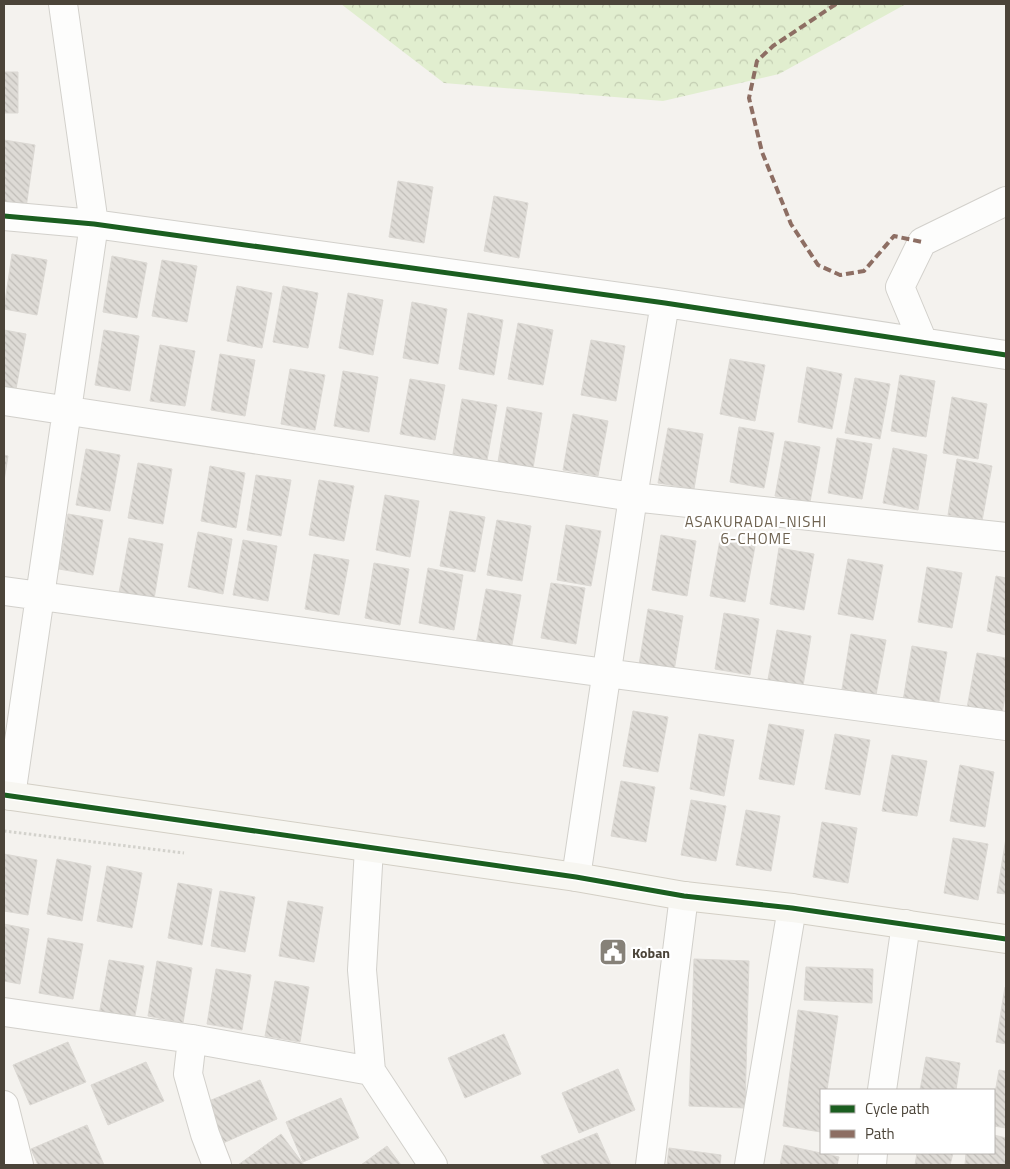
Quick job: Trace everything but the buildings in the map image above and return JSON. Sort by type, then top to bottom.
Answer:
[{"type":"street","points":[[64,4],[94,224],[40,596],[7,796],[576,877],[684,896],[792,908],[1006,939]]},
{"type":"street","points":[[923,342],[900,286],[922,242],[1006,201]]},
{"type":"street","points":[[4,216],[94,224],[665,303],[1006,355]]},
{"type":"street","points":[[576,877],[633,497],[665,303]]},
{"type":"street","points":[[4,401],[67,409],[633,497],[1006,537]]},
{"type":"street","points":[[4,590],[1006,726]]},
{"type":"street","points":[[369,848],[362,970],[371,1071],[433,1165]]},
{"type":"street","points":[[650,1165],[684,896]]},
{"type":"street","points":[[749,1165],[792,908]]},
{"type":"street","points":[[882,1089],[906,924]]},
{"type":"street","points":[[4,1012],[192,1039],[371,1071]]},
{"type":"street","points":[[192,1039],[188,1074],[205,1134],[217,1165]]},
{"type":"street","points":[[4,1105],[19,1165]]},
{"type":"green space","points":[[341,4],[906,4],[779,74],[663,101],[444,83]]},
{"type":"marked path","points":[[836,4],[773,46],[757,61],[749,98],[762,152],[791,224],[818,265],[840,275],[864,271],[894,236],[922,242]]},
{"type":"cycle path","points":[[4,216],[94,224],[665,303],[1006,355]]},
{"type":"cycle path","points":[[4,795],[576,877],[684,896],[792,908],[1006,939]]},
{"type":"place","name":"Koban","points":[[613,952]]},
{"type":"district","name":"ASAKURADAI-NISHI 6-CHOME","points":[[756,530]]}]
